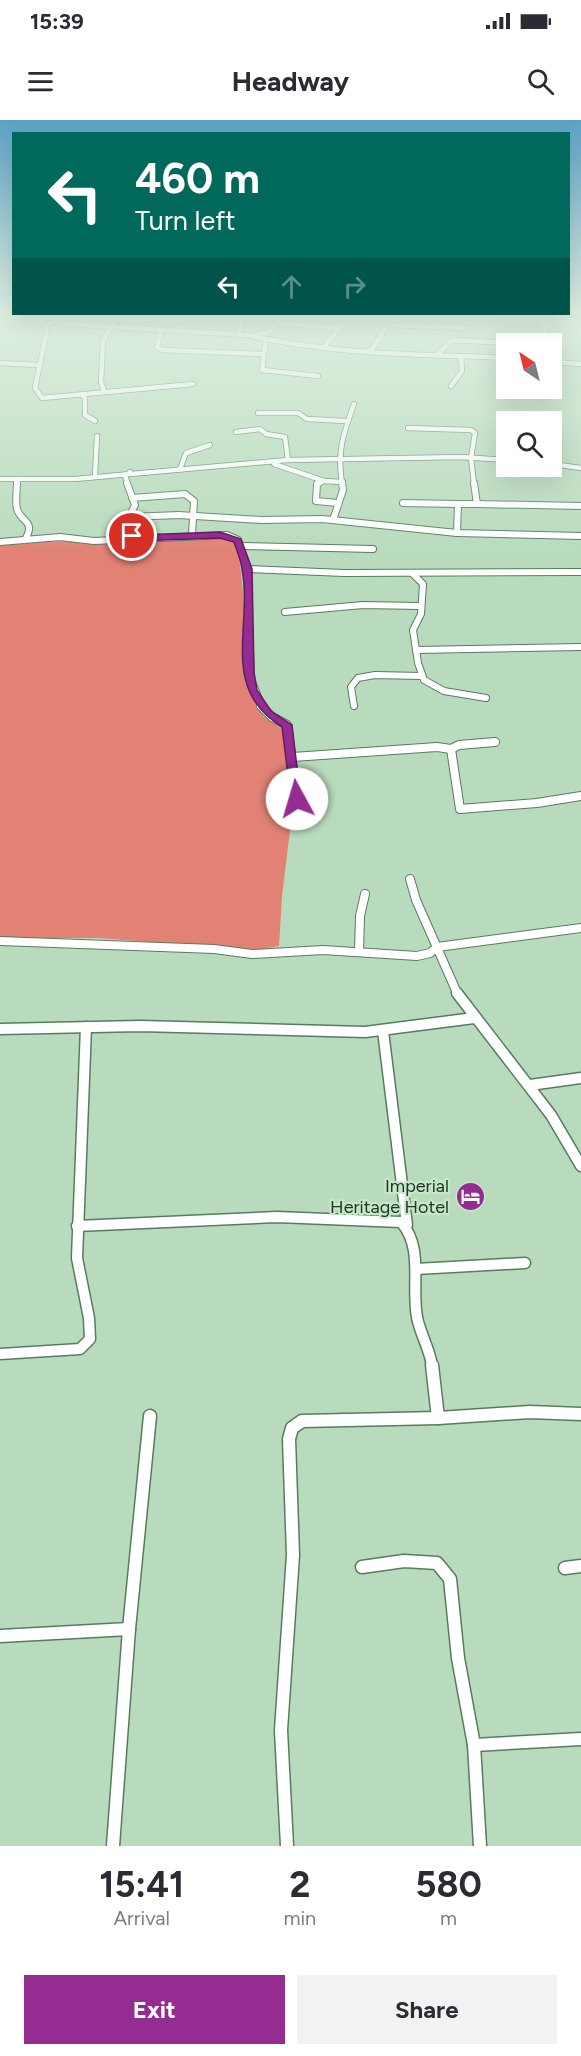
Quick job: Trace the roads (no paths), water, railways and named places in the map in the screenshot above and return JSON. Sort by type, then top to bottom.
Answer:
[{"type":"street","points":[[38,393],[42,398],[95,393]]},
{"type":"street","points":[[82,395],[85,398],[86,415],[95,421]]},
{"type":"street","points":[[333,520],[343,482],[338,459],[346,421],[354,404]]},
{"type":"street","points":[[258,413],[298,413],[307,419],[346,421]]},
{"type":"street","points":[[408,428],[474,431],[471,458],[477,504]]},
{"type":"street","points":[[236,432],[260,429],[266,434],[285,437],[288,460]]},
{"type":"street","points":[[95,476],[97,436]]},
{"type":"street","points":[[180,469],[186,453],[210,445]]},
{"type":"street","points":[[0,479],[62,480],[130,472],[288,460],[496,459]]},
{"type":"street","points":[[267,463],[285,466],[324,481],[343,482]]},
{"type":"street","points":[[562,465],[581,468]]},
{"type":"street","points":[[130,472],[125,476],[135,505],[129,517],[130,532],[136,538]]},
{"type":"street","points":[[17,479],[19,514],[30,527],[30,534],[25,540]]},
{"type":"street","points":[[324,481],[317,484],[316,501],[338,503]]},
{"type":"street","points":[[132,498],[185,494],[194,501],[192,535]]},
{"type":"street","points":[[403,503],[581,506]]},
{"type":"street","points":[[457,533],[458,504]]},
{"type":"street","points":[[129,517],[192,516],[333,520],[457,533],[581,536]]},
{"type":"street","points":[[218,518],[220,535]]},
{"type":"street","points":[[0,542],[60,537],[94,541],[192,535],[220,535],[236,538],[241,546],[247,569],[249,672],[252,690],[267,713],[287,725],[297,799]]},
{"type":"street","points":[[241,546],[373,549]]},
{"type":"street","points":[[247,569],[412,573],[581,572]]},
{"type":"street","points":[[412,573],[423,584],[421,614],[413,630],[422,676],[429,683],[458,695],[486,698]]},
{"type":"street","points":[[285,612],[363,605],[420,606]]},
{"type":"street","points":[[416,650],[581,647]]},
{"type":"street","points":[[354,706],[351,687],[358,678],[375,675],[422,676]]},
{"type":"street","points":[[293,757],[437,747],[452,749],[459,745],[495,742]]},
{"type":"street","points":[[452,749],[460,809],[537,803],[581,796]]},
{"type":"street","points":[[410,879],[416,900],[450,982],[474,1018],[530,1085],[581,1166]]},
{"type":"street","points":[[359,952],[360,916],[365,894]]},
{"type":"street","points":[[0,941],[214,949],[252,954],[323,950],[417,956],[430,953],[437,947],[581,928]]},
{"type":"street","points":[[0,1029],[86,1027],[383,1031],[474,1018]]},
{"type":"street","points":[[0,1354],[80,1349],[90,1339],[92,1325],[77,1277],[77,1226],[86,1027]]},
{"type":"street","points":[[383,1031],[407,1225],[411,1233],[416,1269],[417,1317],[431,1357],[438,1418]]},
{"type":"street","points":[[530,1085],[581,1078]]},
{"type":"street","points":[[77,1226],[277,1217],[392,1221],[407,1225]]},
{"type":"street","points":[[416,1269],[525,1263]]},
{"type":"street","points":[[287,1846],[280,1730],[293,1555],[289,1439],[292,1428],[302,1421],[438,1418],[530,1412],[581,1414]]},
{"type":"street","points":[[113,1846],[129,1629],[150,1416]]},
{"type":"street","points":[[362,1567],[423,1561],[437,1563],[450,1579],[458,1658],[474,1745],[480,1846]]},
{"type":"street","points":[[565,1568],[581,1566]]},
{"type":"street","points":[[0,1636],[129,1629]]},
{"type":"street","points":[[474,1745],[581,1739]]},
{"type":"place","name":"Imperial Heritage Hotel","points":[[470,1196]]}]
